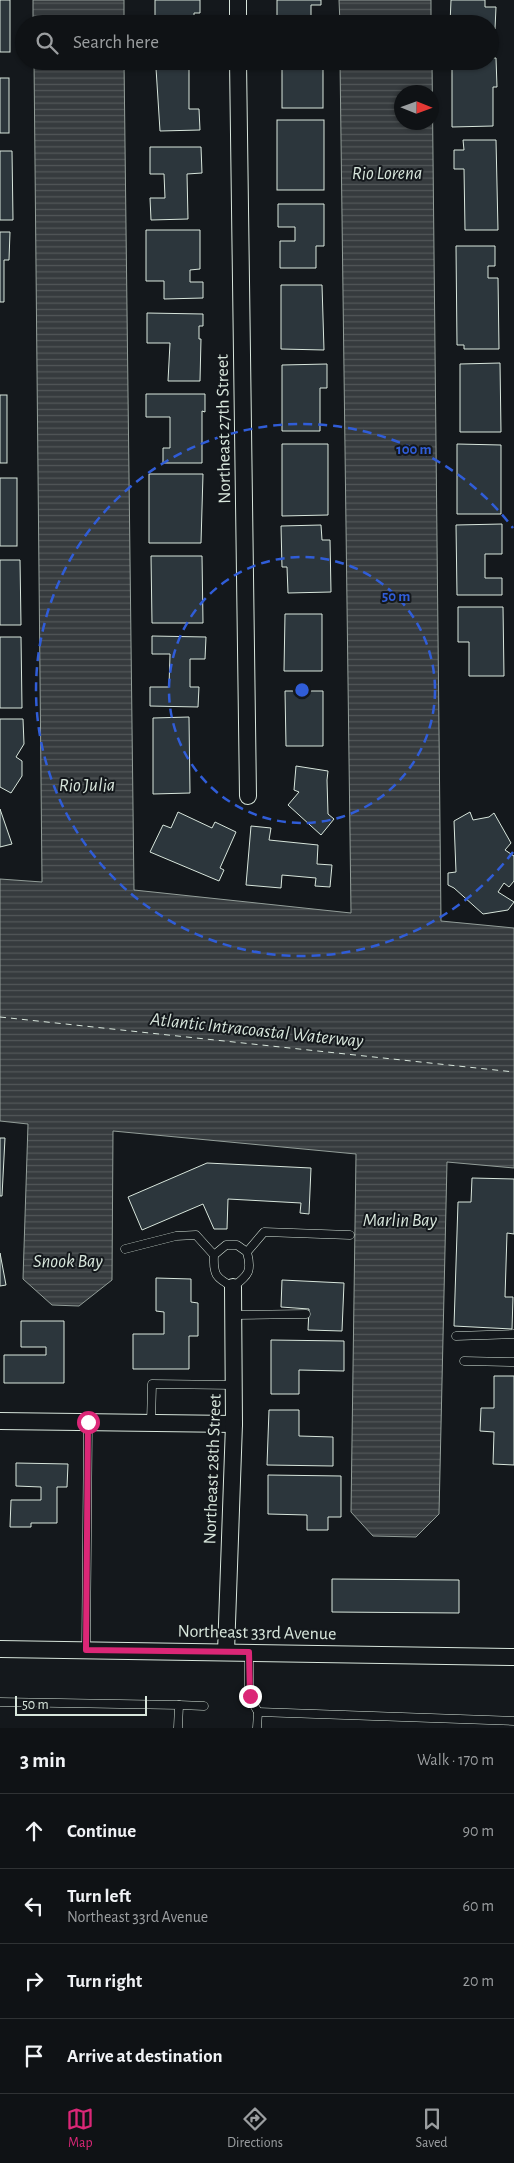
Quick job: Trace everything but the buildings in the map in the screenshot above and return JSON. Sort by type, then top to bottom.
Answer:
[{"type":"street","points":[[238,0],[238,15]]},
{"type":"street","name":"Northeast 27th Street","points":[[238,70],[248,796]]},
{"type":"street","name":"Northeast 28th Street","points":[[226,1652],[234,1424],[233,1287]]},
{"type":"street","points":[[0,1421],[234,1424]]},
{"type":"street","name":"Northeast 33rd Avenue","points":[[0,1649],[514,1657]]},
{"type":"lane","points":[[247,1252],[264,1232],[350,1235]]},
{"type":"lane","points":[[125,1249],[176,1236],[196,1235],[214,1255]]},
{"type":"lane","points":[[226,1245],[237,1245],[247,1252],[250,1265],[246,1277],[233,1287],[218,1279],[213,1268],[214,1255],[226,1245]]},
{"type":"lane","points":[[234,1315],[306,1314]]},
{"type":"lane","points":[[456,1336],[514,1334]]},
{"type":"lane","points":[[464,1361],[514,1362]]},
{"type":"lane","points":[[151,1423],[152,1384],[234,1385]]},
{"type":"lane","points":[[86,1650],[88,1422]]},
{"type":"lane","points":[[249,1652],[250,1696],[258,1712],[258,1728]]},
{"type":"lane","points":[[0,1702],[204,1706]]},
{"type":"lane","points":[[178,1728],[180,1705]]},
{"type":"lane","points":[[258,1712],[514,1720]]},
{"type":"water","points":[[33,0],[124,0],[124,15],[33,15]]},
{"type":"water","points":[[339,0],[431,0],[431,15],[340,15]]},
{"type":"water","points":[[34,70],[124,70],[134,890],[351,913],[340,70],[432,70],[432,85],[394,85],[394,130],[433,130],[441,921],[514,928],[514,1168],[447,1162],[439,1514],[416,1537],[373,1536],[351,1512],[356,1154],[113,1131],[112,1280],[79,1306],[52,1305],[23,1279],[28,1124],[0,1121],[0,879],[42,882]]},
{"type":"ferry route","points":[[0,1017],[514,1072]]},
{"type":"route","points":[[88,1422],[86,1650],[249,1652],[250,1696]]},
{"type":"water label","name":"Rio Lorena","points":[[387,172]]},
{"type":"water label","name":"Rio Julia","points":[[87,784]]},
{"type":"water label","name":"Atlantic Intracoastal Waterway","points":[[257,1029]]},
{"type":"water label","name":"Marlin Bay","points":[[400,1219]]},
{"type":"water label","name":"Snook Bay","points":[[68,1260]]}]
